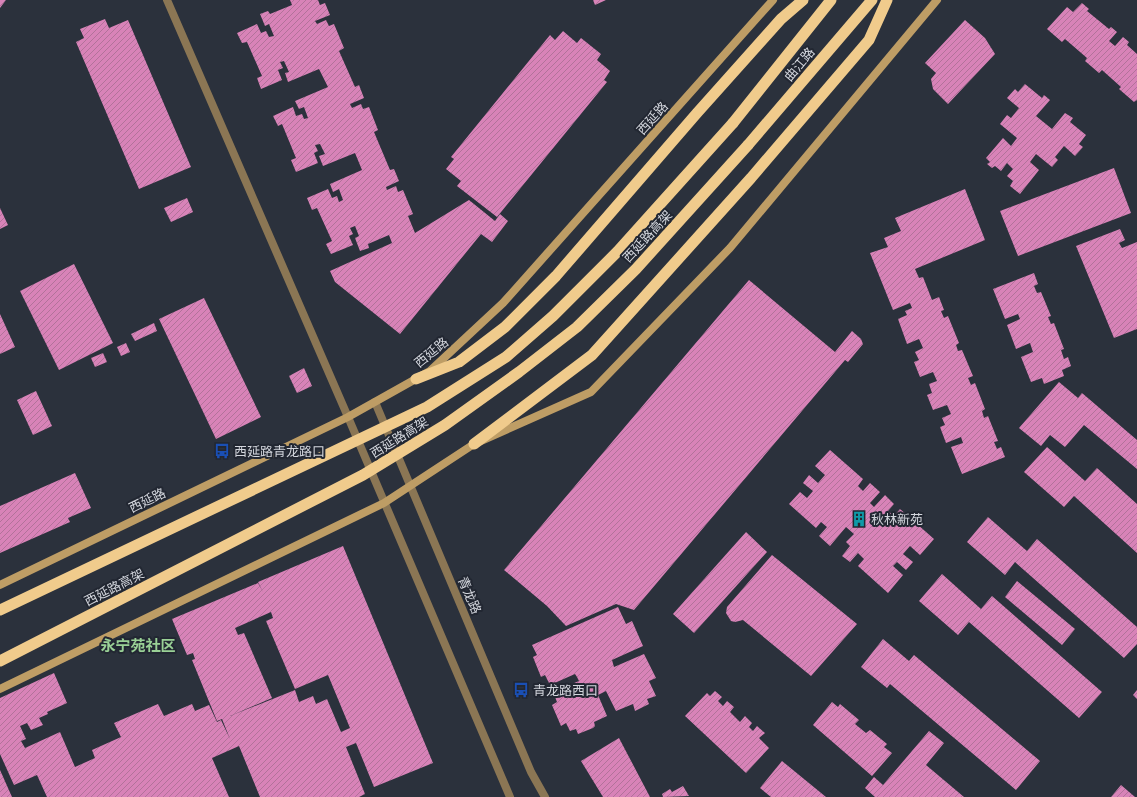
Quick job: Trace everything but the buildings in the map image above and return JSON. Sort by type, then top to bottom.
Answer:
[{"type":"highway","points":[[416,379],[459,362],[505,327],[556,276],[781,18],[803,0]]},
{"type":"highway","name":"曲江路","points":[[733,123],[831,0]]},
{"type":"highway","name":"曲江路","points":[[748,145],[872,0]]},
{"type":"highway","points":[[474,444],[592,355],[751,178],[869,40],[887,0]]},
{"type":"highway","name":"西延路高架","points":[[0,610],[427,407],[506,357],[553,316],[618,251],[733,123]]},
{"type":"highway","name":"西延路高架","points":[[0,661],[363,476],[445,425],[519,372],[577,327],[636,269],[748,145]]},
{"type":"main road","name":"西延路","points":[[0,585],[348,417],[430,371],[503,303],[773,0]]},
{"type":"main road","points":[[0,689],[384,504],[474,444],[591,392],[730,248],[937,0]]},
{"type":"street","points":[[167,0],[348,417],[510,797]]},
{"type":"street","name":"青龙路","points":[[375,402],[531,772],[545,797]]},
{"type":"place","name":"西延路青龙路口","points":[[222,451]]},
{"type":"place","name":"秋林新苑","points":[[859,519]]},
{"type":"place","name":"青龙路西口","points":[[521,690]]},
{"type":"district","name":"永宁苑社区","points":[[138,646]]}]
